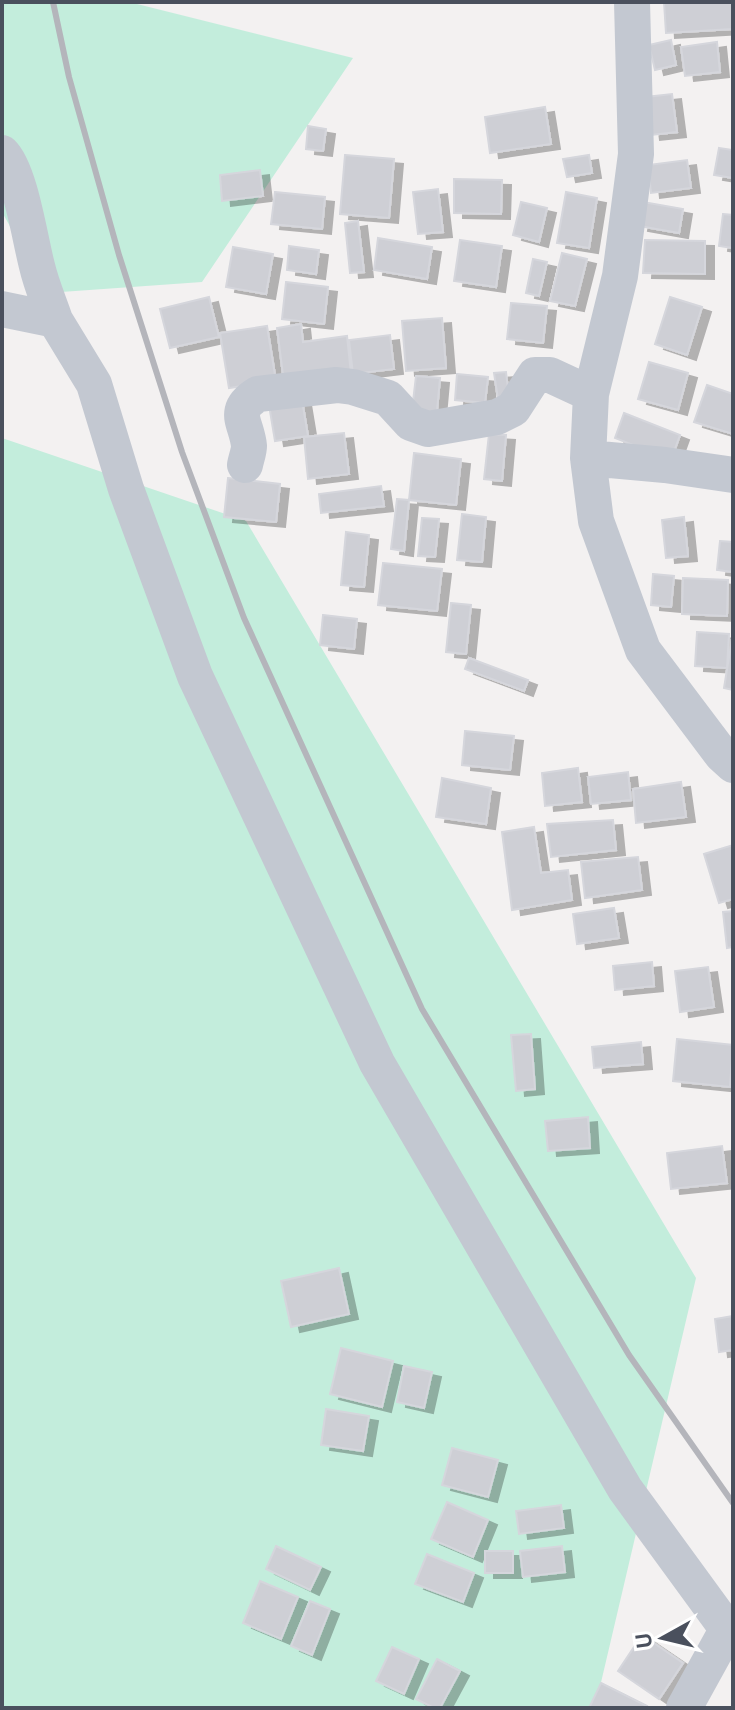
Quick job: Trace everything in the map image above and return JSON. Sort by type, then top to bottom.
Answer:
[{"type":"street","points":[[632,2],[636,154],[620,276],[591,394],[588,458],[596,521],[643,650],[722,755],[733,765]]},
{"type":"street","points":[[2,153],[7,158],[18,188],[37,268],[55,320],[94,384],[126,489],[195,676],[377,1063],[625,1489],[730,1634],[684,1708]]},
{"type":"street","points":[[2,309],[55,320]]},
{"type":"street","points":[[245,465],[249,447],[241,420],[242,411],[249,399],[258,394],[337,385],[353,387],[388,398],[411,423],[428,429],[497,417],[513,409],[535,375],[550,375],[591,394]]},
{"type":"street","points":[[588,458],[733,475]]},
{"type":"green space","points":[[2,2],[129,2],[353,58],[202,282],[47,293],[2,212]]},
{"type":"green space","points":[[2,438],[246,521],[696,1278],[595,1708],[2,1708]]},
{"type":"building","points":[[664,2],[733,2],[733,29],[666,33]]},
{"type":"building","points":[[671,40],[676,65],[655,70],[649,45]]},
{"type":"building","points":[[717,42],[720,72],[685,76],[681,47]]},
{"type":"building","points":[[672,94],[677,132],[651,135],[646,97]]},
{"type":"building","points":[[545,107],[551,144],[490,153],[485,117]]},
{"type":"building","points":[[308,126],[326,129],[323,151],[306,149]]},
{"type":"building","points":[[719,148],[733,150],[733,178],[714,175]]},
{"type":"building","points":[[345,155],[394,159],[389,218],[340,214]]},
{"type":"building","points":[[589,155],[592,173],[567,177],[563,159]]},
{"type":"building","points":[[687,160],[691,188],[651,193],[648,165]]},
{"type":"building","points":[[260,170],[263,196],[222,201],[220,175]]},
{"type":"building","points":[[454,179],[502,180],[501,214],[454,213]]},
{"type":"building","points":[[438,189],[443,232],[418,234],[413,192]]},
{"type":"building","points":[[275,192],[325,197],[322,229],[271,224]]},
{"type":"building","points":[[566,192],[597,198],[589,248],[557,243]]},
{"type":"building","points":[[521,202],[547,208],[539,242],[513,235]]},
{"type":"building","points":[[643,202],[683,209],[679,233],[639,226]]},
{"type":"building","points":[[723,214],[733,215],[733,248],[719,246]]},
{"type":"building","points":[[358,221],[364,272],[350,273],[345,223]]},
{"type":"building","points":[[378,238],[432,247],[427,279],[374,270]]},
{"type":"building","points":[[460,240],[502,246],[496,287],[454,281]]},
{"type":"building","points":[[645,240],[705,241],[705,274],[643,273]]},
{"type":"building","points":[[289,246],[319,250],[316,274],[287,270]]},
{"type":"building","points":[[233,247],[273,254],[266,294],[226,287]]},
{"type":"building","points":[[562,253],[587,259],[575,306],[550,301]]},
{"type":"building","points":[[533,259],[547,262],[539,296],[526,293]]},
{"type":"building","points":[[286,282],[328,287],[324,324],[282,319]]},
{"type":"building","points":[[209,297],[219,337],[170,348],[160,309]]},
{"type":"building","points":[[670,297],[702,307],[687,355],[655,344]]},
{"type":"building","points":[[511,303],[547,306],[543,343],[507,339]]},
{"type":"building","points":[[442,318],[446,368],[406,371],[402,321]]},
{"type":"building","points":[[301,324],[303,342],[347,336],[351,374],[284,383],[277,328]]},
{"type":"building","points":[[267,326],[276,381],[229,388],[220,333]]},
{"type":"building","points":[[390,335],[394,369],[353,374],[349,340]]},
{"type":"building","points":[[649,362],[688,373],[678,410],[638,399]]},
{"type":"building","points":[[506,372],[509,398],[498,399],[494,373]]},
{"type":"building","points":[[457,374],[488,377],[485,403],[455,400]]},
{"type":"building","points":[[416,376],[440,378],[436,422],[411,419]]},
{"type":"building","points":[[707,385],[733,394],[733,434],[694,422]]},
{"type":"building","points":[[302,400],[308,436],[275,441],[269,405]]},
{"type":"building","points":[[624,413],[680,435],[671,460],[615,438]]},
{"type":"building","points":[[344,433],[349,474],[308,479],[304,437]]},
{"type":"building","points":[[489,434],[506,435],[502,481],[484,479]]},
{"type":"building","points":[[414,453],[461,459],[456,505],[409,500]]},
{"type":"building","points":[[228,478],[280,484],[276,522],[224,517]]},
{"type":"building","points":[[381,486],[384,506],[321,513],[319,494]]},
{"type":"building","points":[[397,499],[409,500],[404,551],[391,549]]},
{"type":"building","points":[[462,514],[486,517],[482,562],[457,560]]},
{"type":"building","points":[[684,517],[688,556],[666,558],[662,520]]},
{"type":"building","points":[[422,518],[439,519],[435,557],[418,556]]},
{"type":"building","points":[[346,532],[369,535],[364,587],[341,585]]},
{"type":"building","points":[[720,541],[733,542],[733,572],[717,570]]},
{"type":"building","points":[[383,563],[442,569],[437,611],[378,605]]},
{"type":"building","points":[[653,574],[674,576],[671,607],[651,605]]},
{"type":"building","points":[[683,578],[728,580],[727,616],[682,614]]},
{"type":"building","points":[[451,603],[471,605],[466,654],[446,652]]},
{"type":"building","points":[[323,615],[357,619],[354,649],[320,645]]},
{"type":"building","points":[[697,632],[729,634],[727,668],[695,666]]},
{"type":"building","points":[[733,639],[733,690],[724,688]]},
{"type":"building","points":[[469,658],[528,680],[524,691],[465,669]]},
{"type":"building","points":[[465,731],[514,736],[510,770],[462,765]]},
{"type":"building","points":[[578,768],[582,802],[545,806],[542,773]]},
{"type":"building","points":[[628,772],[631,800],[591,804],[588,777]]},
{"type":"building","points":[[442,778],[491,788],[486,824],[436,817]]},
{"type":"building","points":[[681,782],[686,817],[636,823],[633,789]]},
{"type":"building","points":[[613,820],[616,850],[551,857],[547,824]]},
{"type":"building","points":[[534,827],[541,873],[568,870],[572,900],[512,910],[502,832]]},
{"type":"building","points":[[733,845],[733,899],[719,903],[704,854]]},
{"type":"building","points":[[638,857],[642,890],[585,898],[581,862]]},
{"type":"building","points":[[614,908],[619,938],[577,944],[573,914]]},
{"type":"building","points":[[733,911],[733,947],[727,948],[723,912]]},
{"type":"building","points":[[652,962],[654,986],[615,990],[613,966]]},
{"type":"building","points":[[708,967],[714,1007],[680,1012],[675,971]]},
{"type":"building","points":[[531,1034],[535,1089],[516,1091],[511,1035]]},
{"type":"building","points":[[677,1039],[733,1045],[730,1087],[673,1081]]},
{"type":"building","points":[[641,1042],[643,1064],[594,1068],[592,1047]]},
{"type":"building","points":[[588,1117],[590,1148],[548,1151],[545,1121]]},
{"type":"building","points":[[722,1146],[727,1183],[671,1189],[667,1153]]},
{"type":"building","points":[[339,1268],[349,1314],[291,1327],[281,1281]]},
{"type":"building","points":[[733,1316],[733,1350],[719,1352],[715,1319]]},
{"type":"building","points":[[341,1348],[393,1361],[382,1407],[330,1394]]},
{"type":"building","points":[[404,1366],[432,1372],[424,1408],[397,1402]]},
{"type":"building","points":[[326,1409],[369,1416],[363,1451],[321,1445]]},
{"type":"building","points":[[452,1448],[498,1460],[488,1497],[442,1485]]},
{"type":"building","points":[[447,1502],[488,1520],[473,1557],[431,1539]]},
{"type":"building","points":[[561,1505],[564,1528],[519,1534],[516,1511]]},
{"type":"building","points":[[276,1546],[321,1567],[310,1590],[266,1569]]},
{"type":"building","points":[[562,1546],[565,1572],[523,1577],[520,1551]]},
{"type":"building","points":[[485,1551],[513,1551],[513,1573],[485,1573]]},
{"type":"building","points":[[427,1554],[474,1573],[463,1602],[415,1584]]},
{"type":"building","points":[[260,1581],[298,1597],[281,1639],[243,1623]]},
{"type":"building","points":[[310,1601],[330,1609],[312,1655],[291,1646]]},
{"type":"building","points":[[642,1635],[683,1663],[659,1699],[618,1671]]},
{"type":"building","points":[[392,1647],[419,1659],[404,1694],[376,1681]]},
{"type":"building","points":[[437,1659],[460,1671],[440,1708],[434,1708],[416,1699]]},
{"type":"building","points":[[601,1683],[647,1706],[646,1708],[589,1708]]},
{"type":"railway","points":[[53,2],[69,77],[119,255],[182,452],[244,618],[422,1009],[629,1355],[733,1503]]}]
